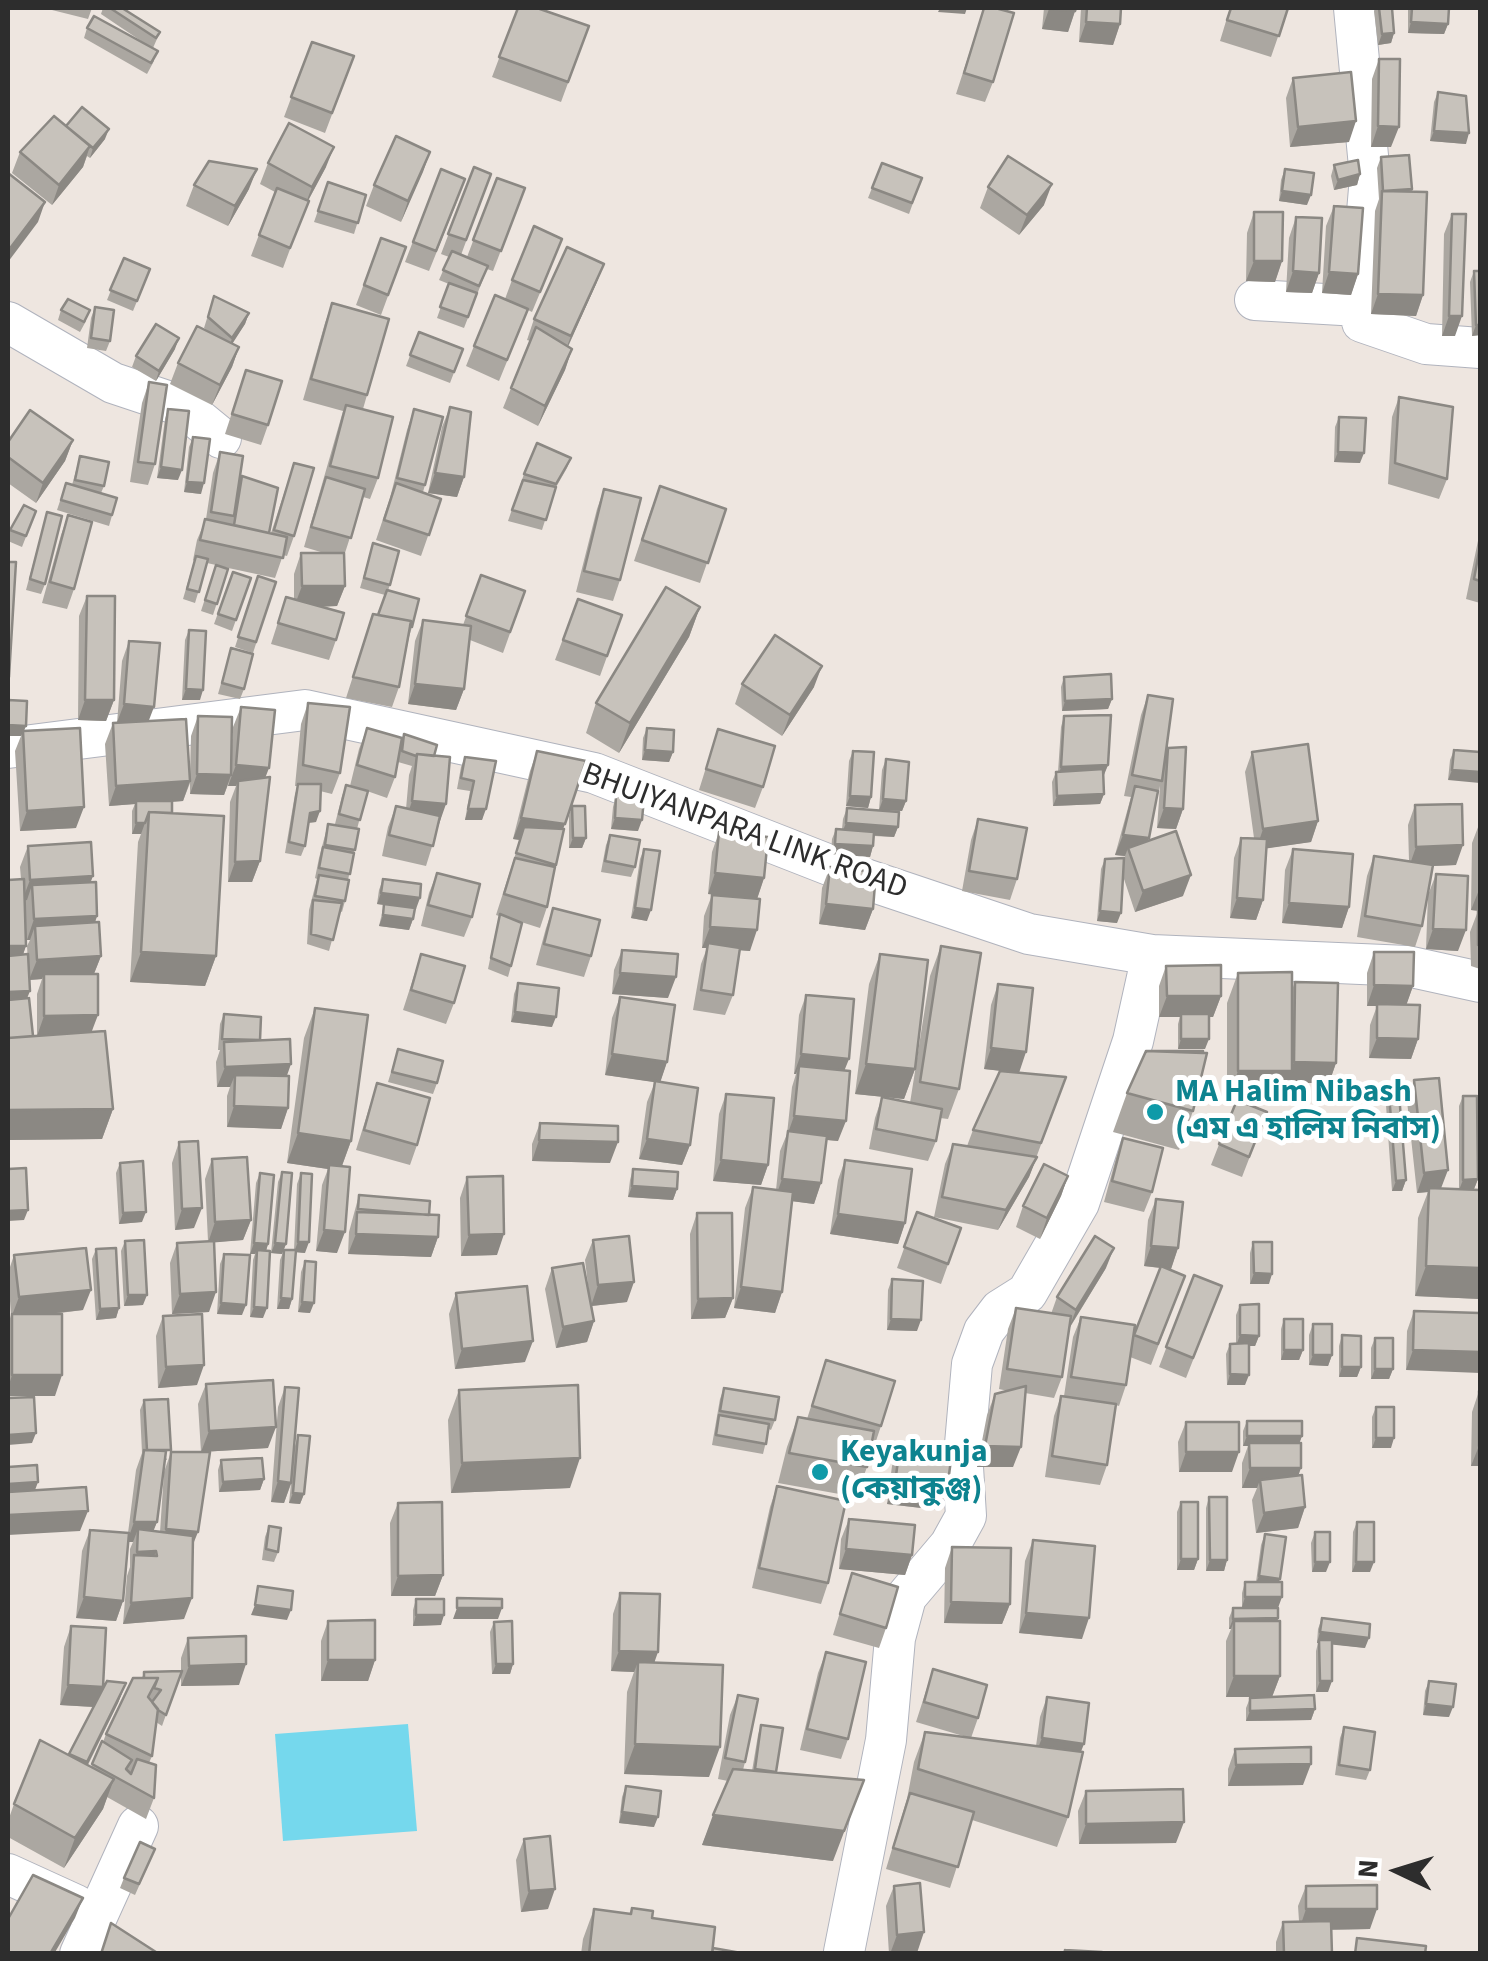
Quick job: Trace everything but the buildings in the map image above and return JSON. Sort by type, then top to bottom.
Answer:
[{"type":"street","points":[[1354,8],[1370,177],[1359,306],[1362,322],[1426,344],[1480,348]]},
{"type":"street","points":[[1255,300],[1359,306]]},
{"type":"street","points":[[8,322],[113,383],[182,406],[221,438]]},
{"type":"street","name":"BHUIYANPARA LINK ROAD","points":[[8,748],[306,710],[594,773],[968,916],[1029,934],[1152,955],[1407,966],[1480,982]]},
{"type":"street","points":[[844,1952],[886,1740],[895,1638],[906,1597],[950,1545],[966,1516],[963,1467],[972,1364],[984,1331],[1000,1310],[1026,1293],[1079,1204],[1134,1042],[1152,955]]},
{"type":"street","points":[[80,1954],[138,1826]]},
{"type":"street","points":[[8,1874],[98,1914]]},
{"type":"water","points":[[408,1724],[417,1831],[283,1841],[275,1734]]},
{"type":"place","name":"MA Halim Nibash (এম এ হালিম নিবাস)","points":[[1155,1112]]},
{"type":"place","name":"Keyakunja (কেয়াকুঞ্জ)","points":[[820,1472]]}]
